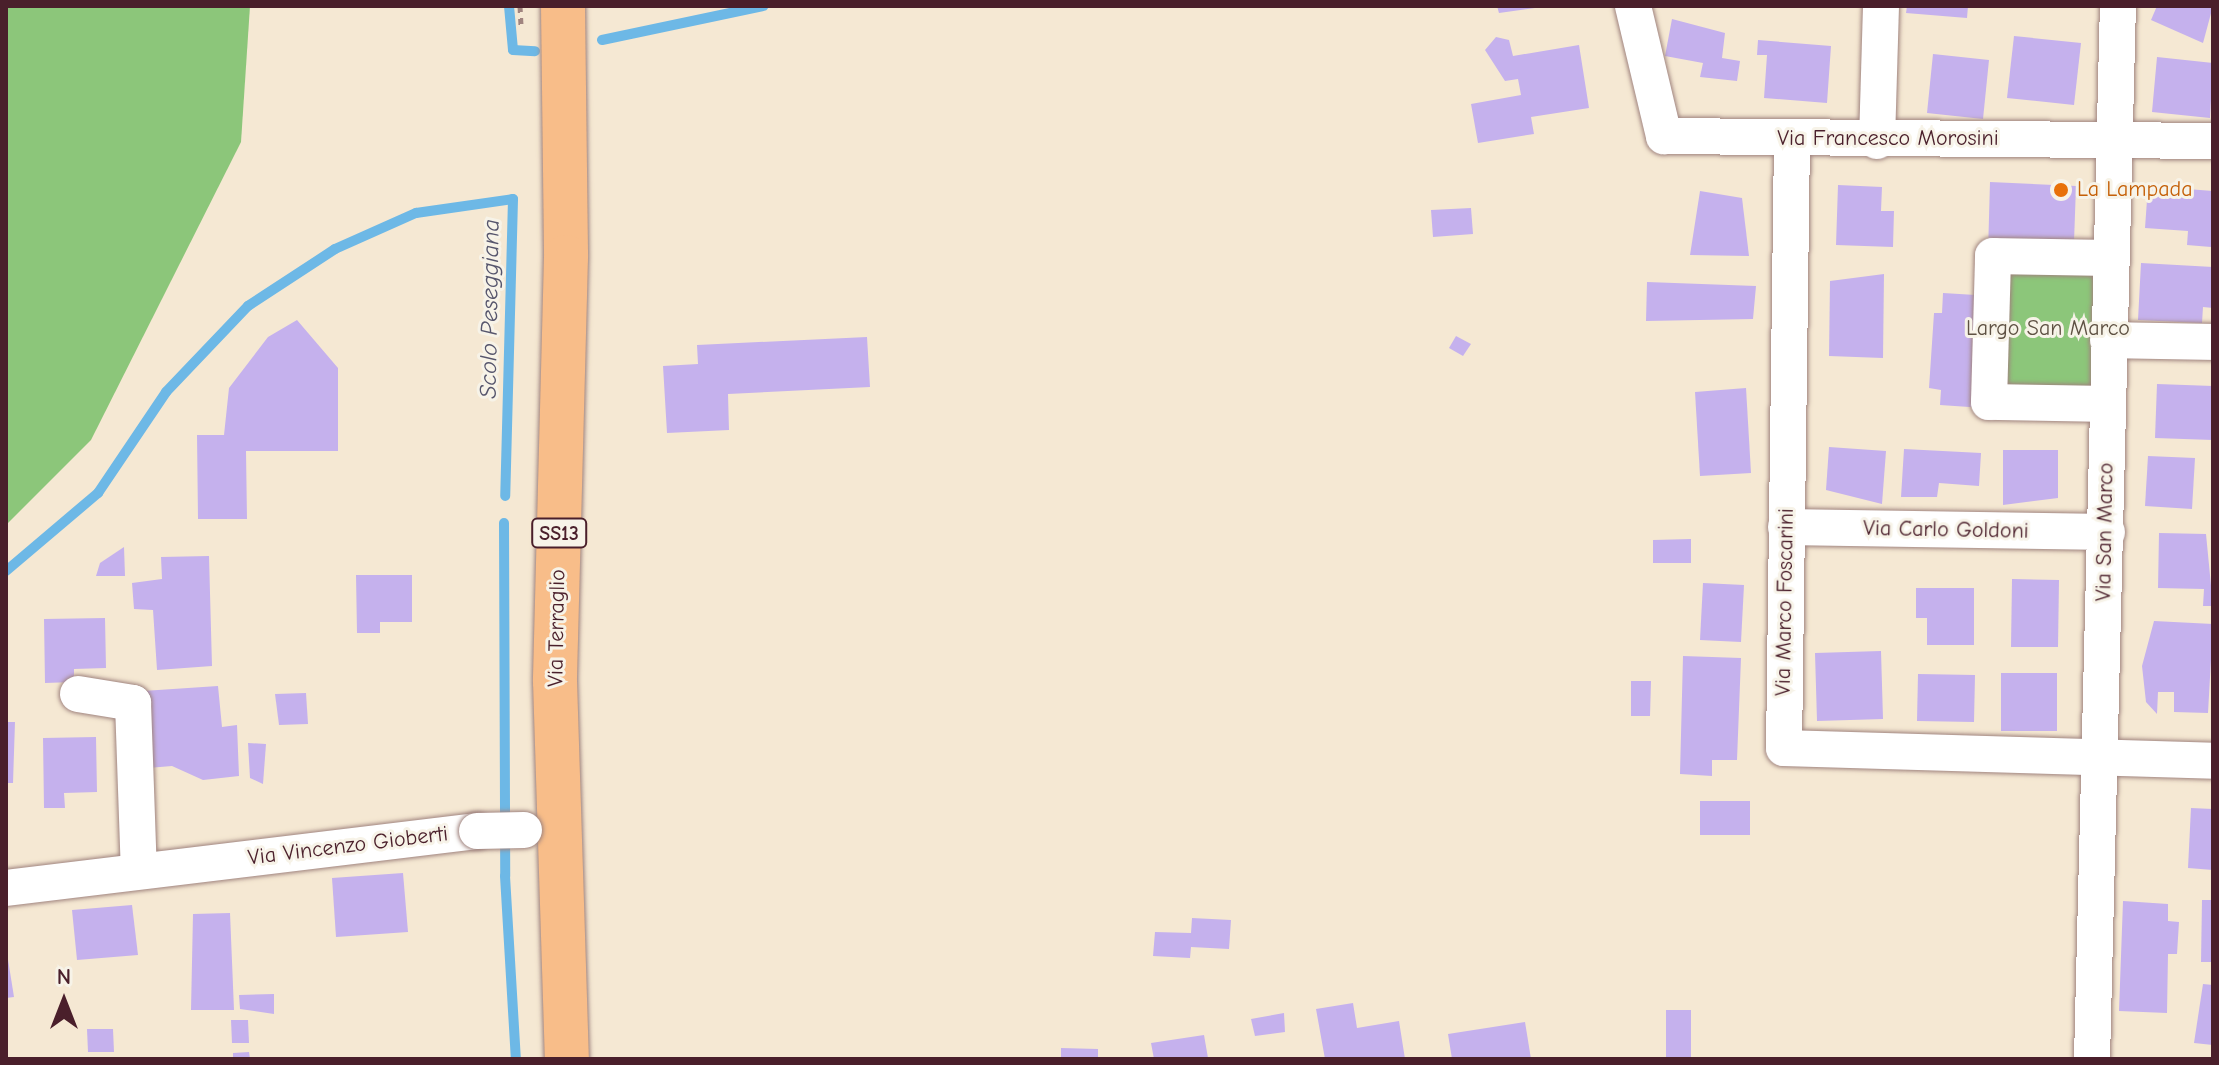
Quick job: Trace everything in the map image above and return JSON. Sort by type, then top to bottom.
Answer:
[{"type":"main road","name":"Via Terraglio","points":[[563,6],[541,830],[567,1059]]},
{"type":"street","name":"Via Francesco Morosini","points":[[1633,6],[1664,136],[1877,141],[2111,137],[2213,141]]},
{"type":"street","points":[[1877,141],[1881,6]]},
{"type":"street","name":"Via San Marco","points":[[2092,1059],[2107,532],[2108,258],[2118,6]]},
{"type":"street","name":"Via Marco Foscarini","points":[[1792,139],[1784,748],[2100,754]]},
{"type":"street","points":[[2107,404],[1989,402],[1993,256],[2108,258]]},
{"type":"street","points":[[2108,340],[2213,342]]},
{"type":"street","name":"Via Carlo Goldoni","points":[[1786,527],[2107,532]]},
{"type":"street","points":[[78,694],[133,703],[139,871]]},
{"type":"street","points":[[2100,754],[2213,761]]},
{"type":"street","name":"Via Vincenzo Gioberti","points":[[6,888],[477,831],[541,830]]},
{"type":"green space","points":[[6,6],[250,6],[241,142],[91,440],[6,525]]},
{"type":"green space","name":"Largo San Marco","points":[[2003,266],[2095,269],[2094,391],[2001,389]]},
{"type":"building","points":[[1497,6],[1542,6],[1542,7],[1499,13]]},
{"type":"building","points":[[1907,6],[1968,6],[1967,18],[1906,13]]},
{"type":"building","points":[[2157,6],[2213,6],[2203,43],[2151,20]]},
{"type":"building","points":[[1672,19],[1725,33],[1722,58],[1740,61],[1737,81],[1700,77],[1703,63],[1665,56]]},
{"type":"building","points":[[2014,36],[2081,43],[2074,105],[2007,98]]},
{"type":"building","points":[[1496,37],[1509,40],[1513,56],[1579,45],[1589,108],[1531,117],[1534,134],[1478,143],[1471,104],[1521,95],[1518,79],[1505,81],[1485,50]]},
{"type":"building","points":[[1758,40],[1831,46],[1827,103],[1764,98],[1767,55],[1757,55]]},
{"type":"building","points":[[1933,54],[1989,60],[1983,119],[1927,113]]},
{"type":"building","points":[[2157,57],[2213,63],[2210,118],[2152,112]]},
{"type":"building","points":[[1990,182],[2076,186],[2073,270],[1988,253]]},
{"type":"building","points":[[1838,185],[1882,187],[1881,211],[1894,211],[1893,247],[1836,245]]},
{"type":"building","points":[[2148,186],[2213,191],[2211,247],[2187,245],[2188,231],[2145,228]]},
{"type":"building","points":[[1700,191],[1742,198],[1749,256],[1690,255]]},
{"type":"building","points":[[1471,208],[1473,234],[1433,237],[1431,210]]},
{"type":"building","points":[[2141,263],[2213,267],[2213,308],[2203,307],[2202,323],[2138,320]]},
{"type":"building","points":[[1884,274],[1883,358],[1829,356],[1830,281]]},
{"type":"building","points":[[1647,282],[1756,286],[1753,319],[1646,321]]},
{"type":"building","points":[[1943,293],[1992,296],[1984,408],[1940,405],[1941,390],[1929,388],[1934,313],[1942,313]]},
{"type":"building","points":[[297,320],[338,368],[338,451],[246,451],[247,519],[198,519],[197,435],[224,435],[229,388],[268,337]]},
{"type":"building","points":[[1456,336],[1471,344],[1463,356],[1449,348]]},
{"type":"building","points":[[867,337],[870,387],[728,394],[729,430],[667,433],[663,366],[698,364],[697,345]]},
{"type":"building","points":[[2157,384],[2213,386],[2213,440],[2155,438]]},
{"type":"building","points":[[1746,388],[1751,473],[1700,476],[1695,392]]},
{"type":"building","points":[[1829,447],[1886,451],[1882,504],[1826,490]]},
{"type":"building","points":[[1904,449],[1981,453],[1979,486],[1939,483],[1937,497],[1901,497]]},
{"type":"building","points":[[2003,450],[2058,450],[2058,498],[2003,505]]},
{"type":"building","points":[[2148,456],[2195,458],[2192,509],[2145,506]]},
{"type":"building","points":[[2159,533],[2206,534],[2213,606],[2203,606],[2204,589],[2158,588]]},
{"type":"building","points":[[1691,539],[1691,563],[1653,563],[1653,540]]},
{"type":"building","points":[[124,547],[125,576],[96,576],[100,563]]},
{"type":"building","points":[[209,556],[212,666],[157,670],[153,610],[134,609],[132,583],[162,579],[161,557]]},
{"type":"building","points":[[356,575],[412,575],[412,622],[380,622],[380,633],[357,633]]},
{"type":"building","points":[[2012,579],[2059,580],[2058,647],[2011,647]]},
{"type":"building","points":[[1703,583],[1744,585],[1741,642],[1700,640]]},
{"type":"building","points":[[1916,588],[1974,588],[1974,645],[1927,645],[1927,618],[1916,618]]},
{"type":"building","points":[[105,618],[106,668],[74,669],[74,682],[45,683],[44,619]]},
{"type":"building","points":[[2154,621],[2213,624],[2208,713],[2174,712],[2174,692],[2158,692],[2157,714],[2146,702],[2142,666]]},
{"type":"building","points":[[1881,651],[1883,719],[1817,721],[1815,653]]},
{"type":"building","points":[[1683,656],[1741,658],[1737,760],[1712,760],[1712,776],[1680,774]]},
{"type":"building","points":[[2001,673],[2057,673],[2057,731],[2001,731]]},
{"type":"building","points":[[1918,674],[1975,675],[1974,722],[1917,721]]},
{"type":"building","points":[[1631,681],[1651,681],[1650,716],[1631,716]]},
{"type":"building","points":[[218,686],[222,727],[237,725],[239,776],[203,780],[172,766],[148,768],[143,691]]},
{"type":"building","points":[[306,693],[308,724],[279,725],[275,694]]},
{"type":"building","points":[[6,722],[15,722],[13,783],[6,783]]},
{"type":"building","points":[[96,737],[97,792],[64,793],[65,808],[44,808],[43,738]]},
{"type":"building","points":[[248,743],[266,744],[263,784],[250,778]]},
{"type":"building","points":[[1700,801],[1750,801],[1750,835],[1700,835]]},
{"type":"building","points":[[2191,808],[2213,809],[2213,870],[2188,868]]},
{"type":"building","points":[[403,873],[408,932],[336,937],[332,878]]},
{"type":"building","points":[[2202,900],[2213,900],[2213,962],[2201,962]]},
{"type":"building","points":[[2123,901],[2168,904],[2168,921],[2179,922],[2177,954],[2168,954],[2167,1013],[2119,1011]]},
{"type":"building","points":[[132,905],[138,955],[77,960],[72,910]]},
{"type":"building","points":[[230,913],[234,1010],[191,1010],[193,914]]},
{"type":"building","points":[[1192,918],[1231,920],[1229,949],[1191,947],[1190,958],[1153,956],[1155,932],[1191,933]]},
{"type":"building","points":[[6,947],[14,997],[6,998]]},
{"type":"building","points":[[2203,984],[2213,985],[2213,1045],[2194,1043]]},
{"type":"building","points":[[274,994],[274,1014],[240,1009],[239,995]]},
{"type":"building","points":[[1353,1003],[1357,1028],[1399,1021],[1405,1059],[1325,1059],[1316,1009]]},
{"type":"building","points":[[1666,1010],[1691,1010],[1691,1059],[1666,1059]]},
{"type":"building","points":[[1284,1013],[1285,1032],[1255,1036],[1251,1019]]},
{"type":"building","points":[[231,1020],[248,1020],[249,1043],[232,1043]]},
{"type":"building","points":[[1525,1022],[1531,1059],[1452,1059],[1448,1034]]},
{"type":"building","points":[[87,1029],[113,1029],[114,1052],[88,1052]]},
{"type":"building","points":[[1204,1035],[1208,1058],[1154,1059],[1151,1043]]},
{"type":"building","points":[[1061,1048],[1098,1049],[1098,1059],[1061,1059]]},
{"type":"building","points":[[249,1052],[250,1059],[233,1059],[233,1053]]},
{"type":"waterway","points":[[509,6],[513,50],[535,51]]},
{"type":"waterway","points":[[602,40],[763,6]]},
{"type":"waterway","name":"Scolo Peseggiana","points":[[6,571],[98,493],[166,392],[248,306],[335,249],[416,213],[513,199],[505,496]]},
{"type":"waterway","name":"Scolo Peseggiana","points":[[504,523],[505,876],[516,1059]]},
{"type":"place","name":"La Lampada","points":[[2061,190]]}]
